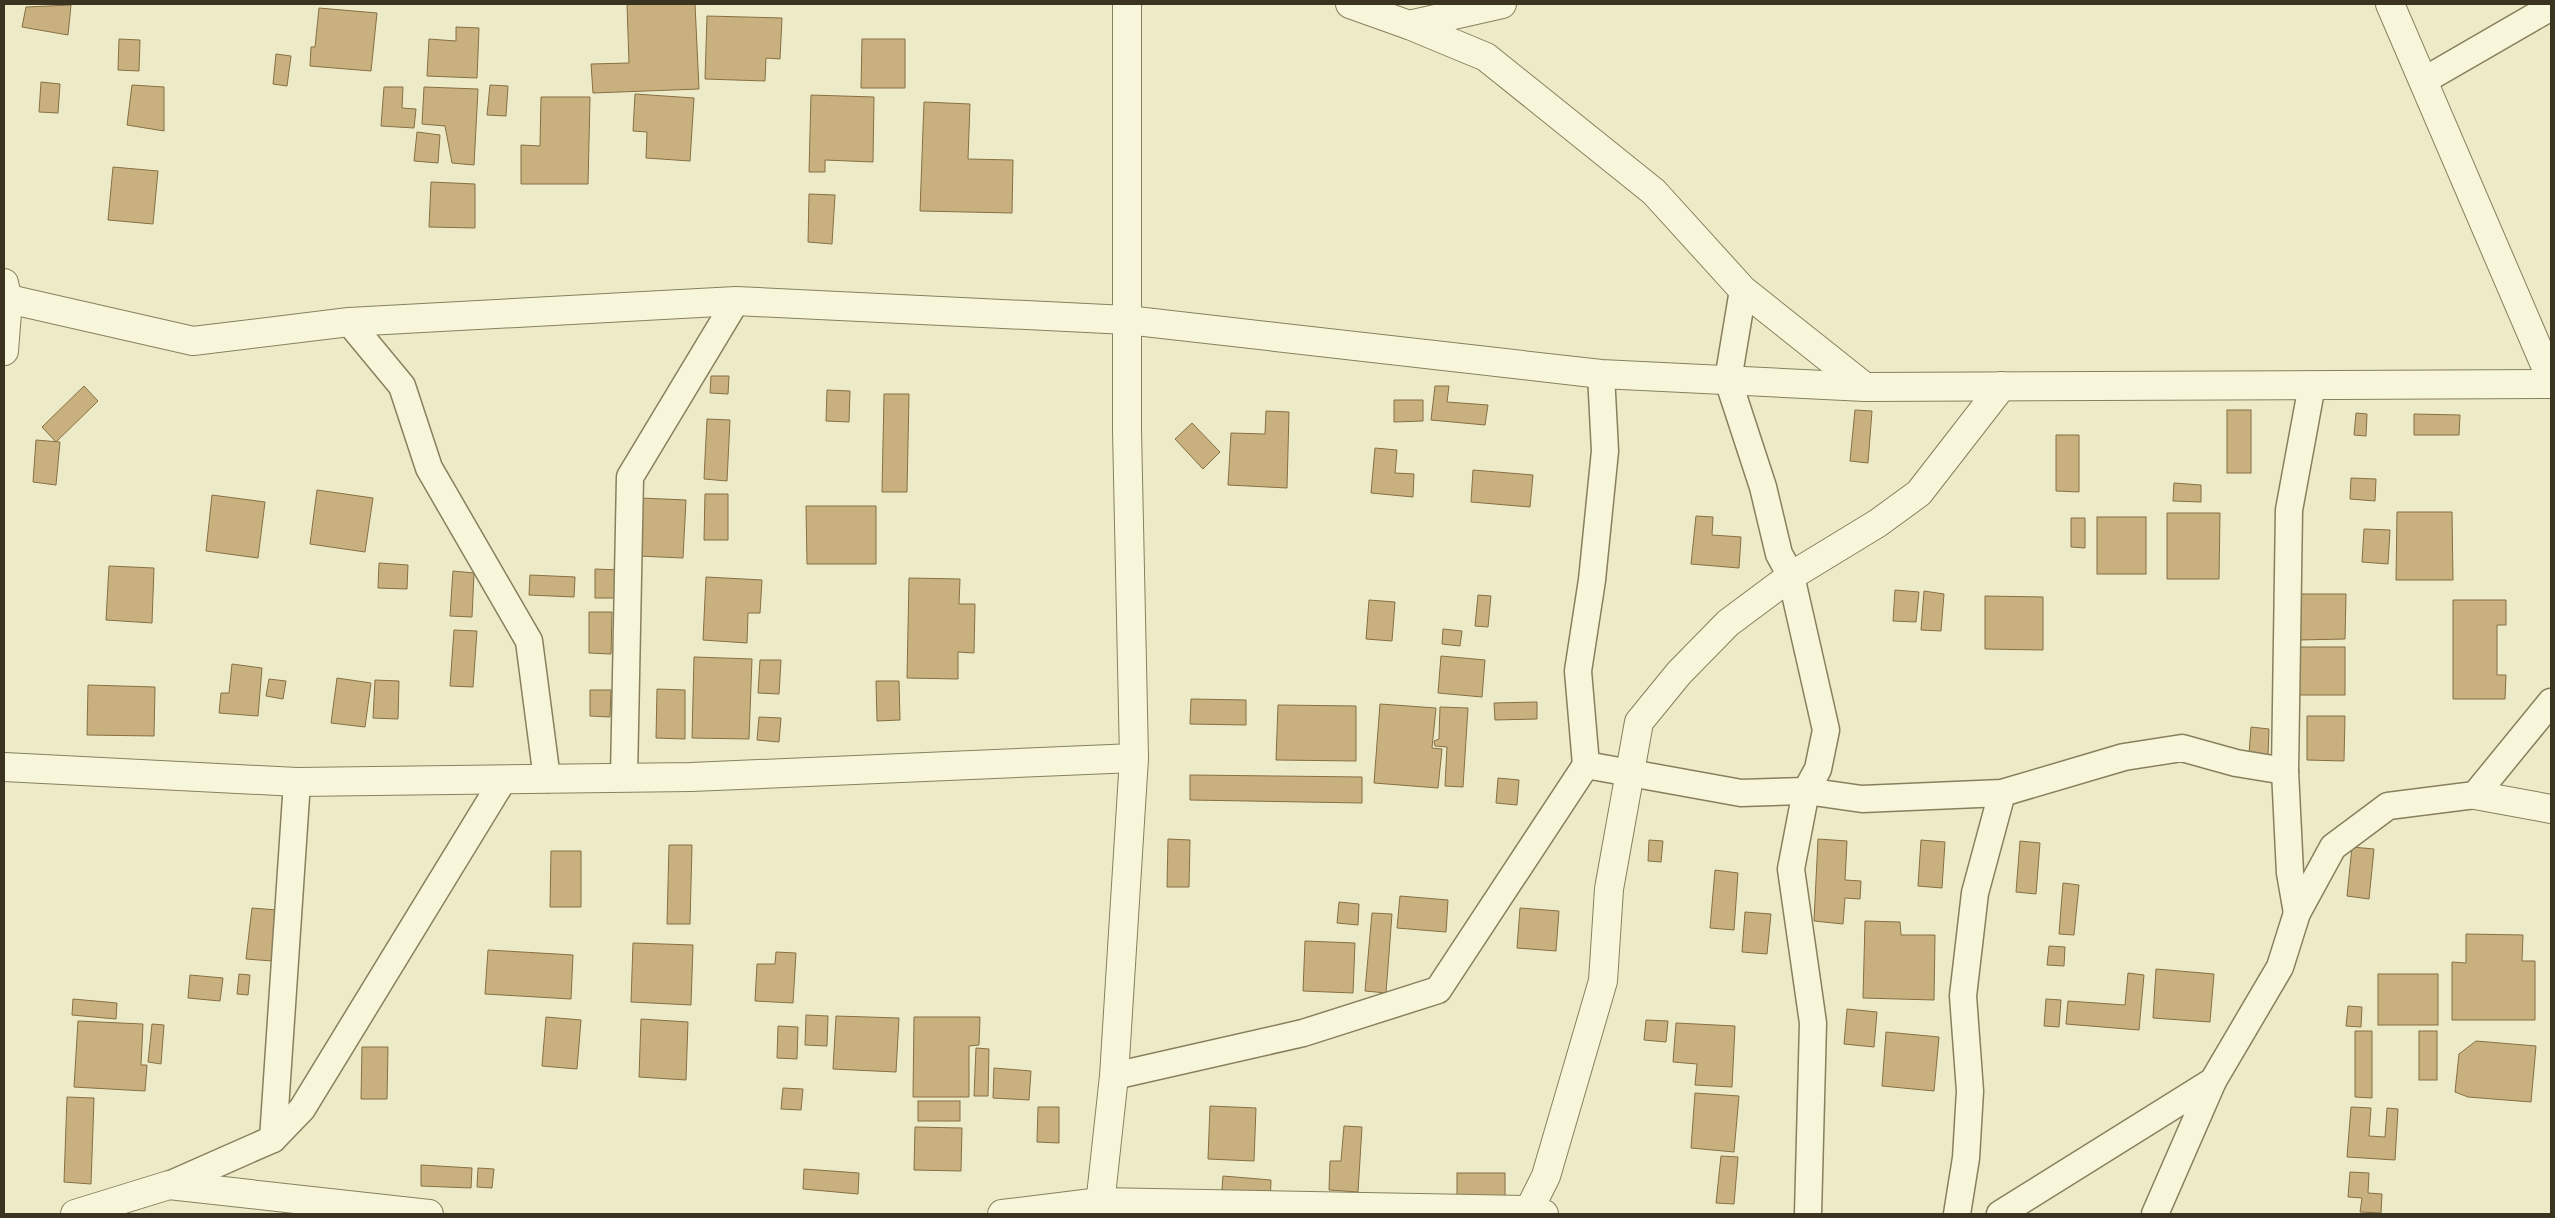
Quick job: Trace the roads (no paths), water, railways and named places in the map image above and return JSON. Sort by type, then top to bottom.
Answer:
[{"type":"street","points":[[1099,1208],[1114,1076],[1134,758],[1127,320],[1127,4]]},
{"type":"street","points":[[1350,4],[1409,25],[1486,57],[1654,192],[1743,290],[1865,387]]},
{"type":"street","points":[[1409,25],[1502,4]]},
{"type":"street","points":[[2390,4],[2551,379]]},
{"type":"street","points":[[4,351],[5,295],[193,341],[349,322],[736,301],[1127,320],[1601,374],[1865,387],[2551,384]]},
{"type":"street","points":[[1002,1214],[1099,1208],[1536,1212],[1585,1051],[1603,981],[1609,889],[1639,722],[1679,673],[1728,623],[1791,576],[1878,523],[1920,493],[2002,386]]},
{"type":"street","points":[[4,767],[298,782],[691,777],[1134,758]]},
{"type":"street","points":[[2474,795],[2551,809]]},
{"type":"street","points":[[75,1214],[169,1185],[429,1214]]},
{"type":"lane","points":[[2423,81],[2551,7]]},
{"type":"lane","points":[[1743,290],[1728,380],[1763,487],[1779,554],[1791,576],[1826,730],[1818,769],[1806,791],[1791,869],[1813,1023],[1808,1214]]},
{"type":"lane","points":[[624,777],[630,477],[736,301]]},
{"type":"lane","points":[[349,322],[402,386],[429,468],[529,640],[547,778]]},
{"type":"lane","points":[[1114,1076],[1303,1033],[1438,990],[1586,765],[1578,671],[1592,580],[1605,450],[1601,374]]},
{"type":"lane","points":[[2297,913],[2290,873],[2286,771],[2289,510],[2312,385]]},
{"type":"lane","points":[[2155,1214],[2213,1081],[2280,967],[2297,913],[2333,847],[2388,806],[2474,795],[2551,702]]},
{"type":"lane","points":[[1586,765],[1631,775],[1741,793],[1806,791],[1862,799],[2002,793],[2124,757],[2182,748],[2236,763],[2286,771]]},
{"type":"lane","points":[[169,1185],[273,1139],[302,1109],[503,780]]},
{"type":"lane","points":[[273,1139],[298,782]]},
{"type":"lane","points":[[1956,1214],[1966,1158],[1970,1091],[1963,996],[1975,892],[2002,793]]},
{"type":"lane","points":[[2000,1214],[2213,1081]]}]
